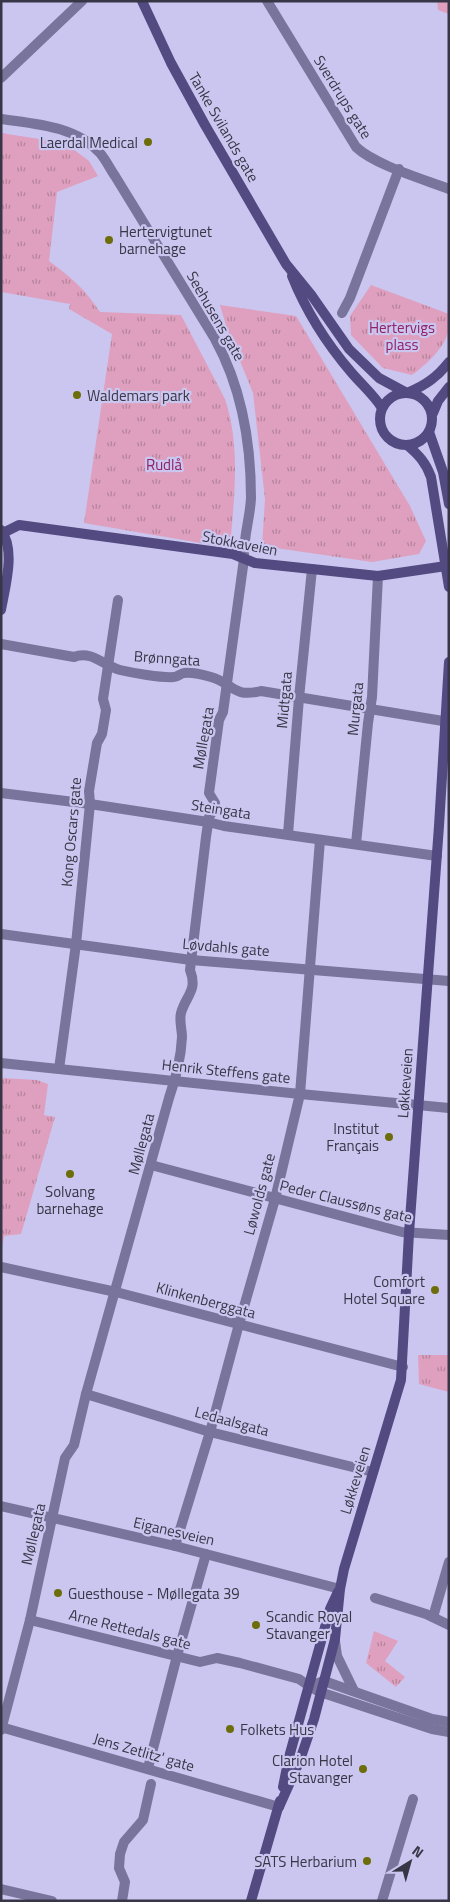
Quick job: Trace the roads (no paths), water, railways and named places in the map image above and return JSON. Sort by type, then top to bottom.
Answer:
[{"type":"main road","name":"Tanke Svilands gate","points":[[142,1],[170,63],[286,264],[302,302],[339,358],[375,397],[382,408]]},
{"type":"main road","name":"Tanke Svilands gate","points":[[286,264],[312,296],[349,349],[379,378],[407,392]]},
{"type":"main road","points":[[449,362],[439,375],[424,386],[396,394],[388,400],[382,408],[380,417],[381,427],[386,435],[399,444],[407,445],[416,444],[424,439],[433,422],[433,413],[438,401],[449,387]]},
{"type":"main road","points":[[407,392],[418,395],[426,401],[433,413]]},
{"type":"main road","points":[[429,432],[443,472],[449,504]]},
{"type":"main road","points":[[407,445],[419,455],[432,478],[449,587]]},
{"type":"main road","name":"Stokkaveien","points":[[2,532],[18,525],[50,528],[233,554],[255,563],[378,576],[446,566]]},
{"type":"main road","points":[[1,610],[9,554],[8,543],[2,532]]},
{"type":"main road","name":"Løkkeveien","points":[[279,1806],[300,1760],[314,1718],[335,1639],[340,1589],[373,1472],[398,1395],[402,1367],[409,1233],[437,856],[445,805],[449,662]]},
{"type":"main road","name":"Løkkeveien","points":[[251,1901],[279,1806],[289,1757],[330,1609],[340,1589]]},
{"type":"street","points":[[1,78],[82,1]]},
{"type":"street","name":"Sverdrups gate","points":[[267,1],[356,147],[362,153],[449,189]]},
{"type":"street","name":"Seehusens gate","points":[[1,119],[64,130],[80,137],[99,153],[220,347],[229,364],[247,432],[251,499],[244,559]]},
{"type":"street","points":[[342,313],[350,298],[399,169]]},
{"type":"street","name":"Møllegata","points":[[2,1728],[30,1620],[65,1458],[74,1444],[86,1394],[175,1081],[182,1035],[180,1021],[182,1012],[192,993],[194,979],[190,970],[191,960],[208,822],[215,808],[215,803],[209,793],[219,720],[223,712],[227,686],[244,559]]},
{"type":"street","name":"Midtgata","points":[[288,834],[298,698],[312,569]]},
{"type":"street","name":"Murgata","points":[[356,844],[370,710],[378,607],[378,576]]},
{"type":"street","name":"Kong Oscars gate","points":[[59,1069],[76,944],[90,804],[89,791],[97,743],[102,734],[106,710],[103,699],[118,600]]},
{"type":"street","name":"Brønngata","points":[[1,644],[74,657],[80,654],[98,658],[119,670],[176,677],[184,673],[213,678],[239,692],[248,694],[261,691],[447,722]]},
{"type":"street","name":"Steingata","points":[[1,793],[90,804],[224,826],[437,856]]},
{"type":"street","name":"Løwolds gate","points":[[175,1546],[210,1432],[275,1198],[300,1094],[320,840]]},
{"type":"street","name":"Løvdahls gate","points":[[1,934],[191,960],[449,981]]},
{"type":"street","name":"Henrik Steffens gate","points":[[1,1063],[449,1108]]},
{"type":"street","name":"Peder Claussøns gate","points":[[151,1165],[409,1233],[449,1235]]},
{"type":"street","name":"Klinkenberggata","points":[[1,1267],[116,1292],[402,1367]]},
{"type":"street","name":"Ledaalsgata","points":[[86,1394],[210,1432],[373,1472]]},
{"type":"street","name":"Eiganesveien","points":[[1,1506],[175,1546],[340,1589]]},
{"type":"street","points":[[148,1768],[206,1554]]},
{"type":"street","points":[[432,1617],[449,1562]]},
{"type":"street","points":[[375,1598],[432,1617],[449,1625]]},
{"type":"street","name":"Arne Rettedals gate","points":[[30,1620],[200,1662],[218,1658],[240,1663],[299,1679],[320,1692],[432,1729],[449,1732]]},
{"type":"street","points":[[335,1639],[337,1656],[354,1691]]},
{"type":"street","points":[[309,1686],[324,1681],[432,1719],[449,1722]]},
{"type":"street","name":"Jens Zetlitz' gate","points":[[2,1728],[279,1806]]},
{"type":"street","points":[[122,1901],[125,1882],[119,1868],[120,1854],[124,1842],[143,1820],[151,1784]]},
{"type":"street","points":[[382,1901],[413,1799]]},
{"type":"street","points":[[1,1889],[52,1901]]},
{"type":"place","name":"Laerdal Medical","points":[[148,142]]},
{"type":"place","name":"Hertervigtunet barnehage","points":[[109,240]]},
{"type":"place","name":"Waldemars park","points":[[77,395]]},
{"type":"place","name":"Institut Français","points":[[389,1137]]},
{"type":"place","name":"Solvang barnehage","points":[[70,1174]]},
{"type":"place","name":"Comfort Hotel Square","points":[[435,1290]]},
{"type":"place","name":"Guesthouse - Møllegata 39","points":[[58,1593]]},
{"type":"place","name":"Scandic Royal Stavanger","points":[[256,1625]]},
{"type":"place","name":"Folkets Hus","points":[[230,1729]]},
{"type":"place","name":"Clarion Hotel Stavanger","points":[[363,1769]]},
{"type":"place","name":"SATS Herbarium","points":[[367,1861]]},
{"type":"park label","name":"Hertervigs plass","points":[[402,336]]},
{"type":"park label","name":"Rudlå","points":[[164,464]]}]
